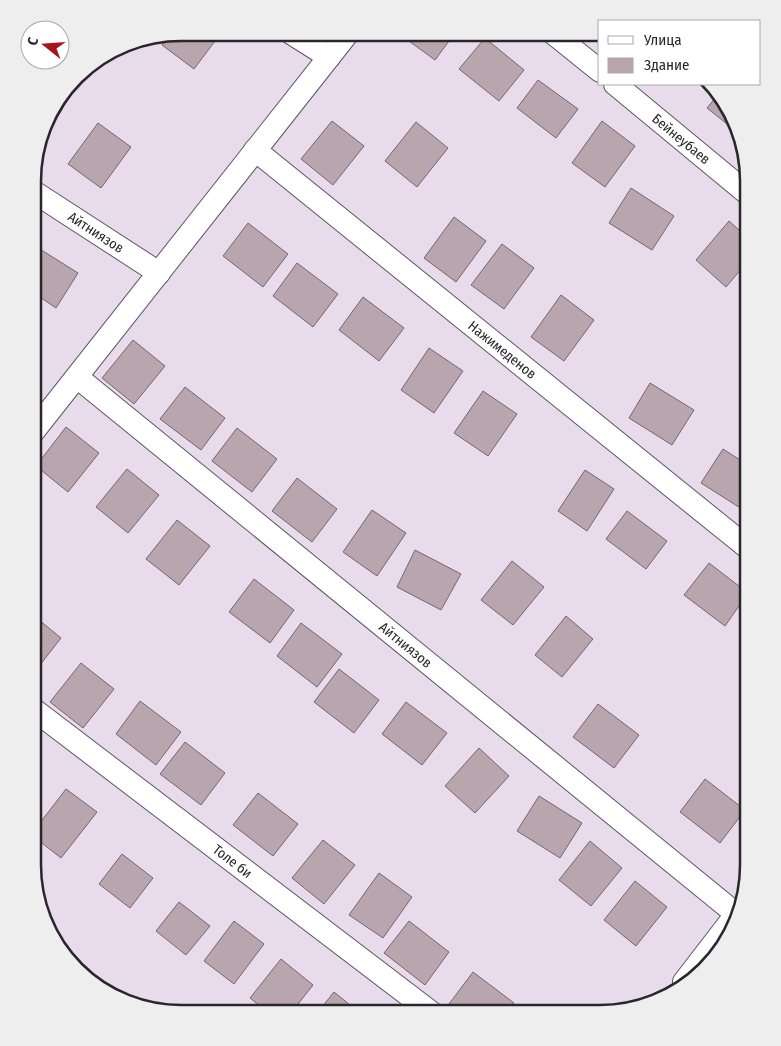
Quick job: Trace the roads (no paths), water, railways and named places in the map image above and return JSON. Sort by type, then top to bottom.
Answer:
[{"type":"street","points":[[304,41],[329,57]]},
{"type":"street","points":[[41,422],[342,41]]},
{"type":"street","points":[[563,41],[598,69]]},
{"type":"street","name":"Бейнеубаев","points":[[616,85],[740,187]]},
{"type":"street","name":"Нажимеденов","points":[[255,150],[739,541]]},
{"type":"street","name":"Айтниязов","points":[[41,197],[159,273]]},
{"type":"street","name":"Айтниязов","points":[[77,377],[732,910]]},
{"type":"street","name":"Толе би","points":[[41,715],[422,1005]]},
{"type":"street","points":[[697,965],[721,933]]}]
